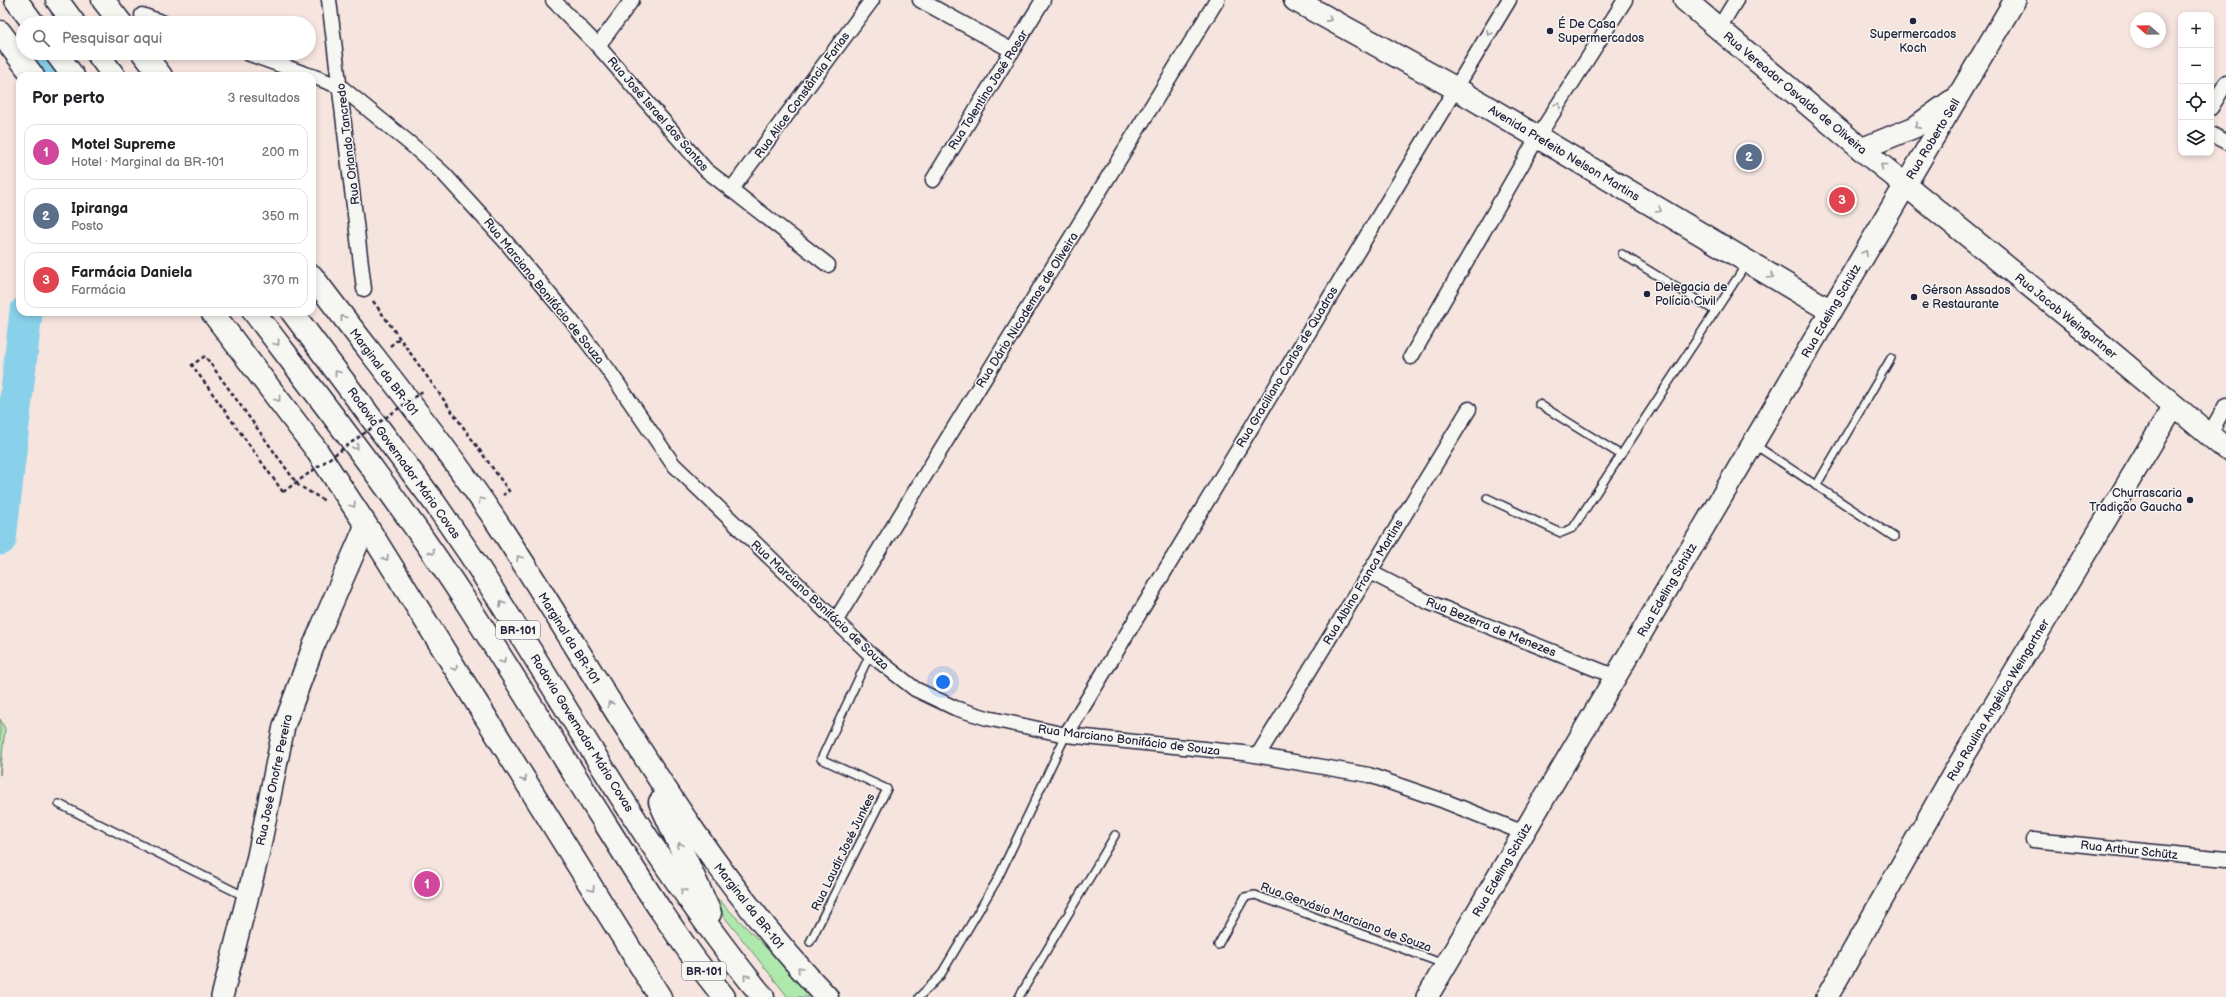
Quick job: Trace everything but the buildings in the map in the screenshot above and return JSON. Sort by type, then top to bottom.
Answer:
[{"type":"main road","points":[[16,0],[28,16]]},
{"type":"main road","points":[[57,0],[69,16]]},
{"type":"main road","points":[[103,0],[115,16]]},
{"type":"main road","name":"Avenida Prefeito Nelson Martins","points":[[1295,0],[1455,88],[1831,311]]},
{"type":"main road","name":"Rua Vereador Osvaldo de Oliveira","points":[[1685,0],[1906,184]]},
{"type":"main road","name":"Rua Roberto Sell","points":[[1906,184],[2015,0]]},
{"type":"main road","points":[[4,38],[16,54]]},
{"type":"main road","points":[[20,60],[29,72]]},
{"type":"main road","points":[[61,60],[70,72]]},
{"type":"main road","points":[[148,60],[158,72]]},
{"type":"main road","name":"Rua Roberto Sell","points":[[1861,148],[1915,127],[1960,94]]},
{"type":"main road","name":"Rua Edeling Schütz","points":[[1428,997],[1906,184]]},
{"type":"main road","name":"Rua Jacob Weingartner","points":[[1906,184],[2226,449]]},
{"type":"main road","name":"Marginal da BR-101","points":[[316,281],[486,507],[691,830],[737,893],[794,962],[827,997]]},
{"type":"main road","points":[[215,316],[315,448],[366,525],[660,997]]},
{"type":"main road","name":"BR-101","points":[[257,316],[384,485],[435,556],[468,605],[648,893],[684,945],[724,997]]},
{"type":"main road","name":"Rodovia Governador Mário Covas","points":[[295,316],[434,502],[469,553],[680,887],[730,957],[763,997]]},
{"type":"main road","name":"Rua Raulina Angélica Weingartner","points":[[1827,997],[1952,776],[2174,406]]},
{"type":"main road","name":"Rua José Onofre Pereira","points":[[222,997],[228,969],[248,898],[284,726],[312,647],[366,525]]},
{"type":"main road","points":[[631,737],[730,957]]},
{"type":"main road","points":[[647,977],[670,997]]},
{"type":"street","name":"Rua Orlando Tancredo","points":[[329,0],[341,87],[364,289]]},
{"type":"street","name":"Rua José Israel dos Santos","points":[[553,0],[598,46],[688,152],[706,170],[828,265]]},
{"type":"street","points":[[598,46],[632,0]]},
{"type":"street","name":"Rua Alice Constância Farias","points":[[731,190],[872,0]]},
{"type":"street","points":[[920,0],[1013,51]]},
{"type":"street","name":"Rua Tolentino José Rosar","points":[[933,180],[1043,0]]},
{"type":"street","name":"Rua Dário Nicodemos de Oliveira","points":[[836,620],[1217,0]]},
{"type":"street","name":"Rua Graciliano Carlos de Quadros","points":[[1066,735],[1509,0]]},
{"type":"street","points":[[1411,357],[1537,138],[1625,0]]},
{"type":"street","points":[[1719,28],[1736,0]]},
{"type":"street","name":"Rua Marciano Bonifácio de Souza","points":[[266,60],[300,72]]},
{"type":"street","name":"Rua Marciano Bonifácio de Souza","points":[[316,78],[341,87],[414,146],[471,203],[570,319],[609,371],[673,464],[870,654],[915,689],[955,708],[1010,724],[1066,735],[1258,755],[1369,775],[1444,801],[1524,833]]},
{"type":"street","points":[[2214,103],[2226,82]]},
{"type":"street","points":[[2214,136],[2226,142]]},
{"type":"street","points":[[2209,434],[2226,405]]},
{"type":"street","name":"Rua Albino Franca Martins","points":[[1258,755],[1469,409]]},
{"type":"street","name":"Rua Bezerra de Menezes","points":[[1370,572],[1428,602],[1616,678]]},
{"type":"street","name":"Rua Arthur Schütz","points":[[2033,840],[2226,859]]},
{"type":"lane","points":[[1622,254],[1715,311]]},
{"type":"lane","points":[[1487,498],[1561,533],[1573,528],[1748,262]]},
{"type":"lane","points":[[1816,486],[1891,358]]},
{"type":"lane","points":[[1539,404],[1621,455]]},
{"type":"lane","points":[[1753,444],[1894,537]]},
{"type":"lane","name":"Rua Laudir José Junkes","points":[[810,942],[887,789],[821,759],[870,654]]},
{"type":"lane","points":[[919,997],[940,976],[997,880],[1066,735]]},
{"type":"lane","points":[[59,804],[248,898]]},
{"type":"lane","points":[[1019,997],[1115,835]]},
{"type":"lane","name":"Rua Gervásio Marciano de Souza","points":[[1218,945],[1245,897],[1255,895],[1446,965]]},
{"type":"path","points":[[364,289],[509,491],[500,497]]},
{"type":"path","points":[[332,505],[298,485],[205,356],[192,365],[283,492],[424,390],[428,397]]},
{"type":"green space","points":[[0,719],[5,729],[0,775]]},
{"type":"green space","points":[[704,885],[815,997],[788,997],[719,910]]},
{"type":"waterway","points":[[53,72],[55,60]]},
{"type":"waterway","points":[[0,539],[26,316]]},
{"type":"place","name":"Supermercados Koch","points":[[1913,21]]},
{"type":"place","name":"É De Casa Supermercados","points":[[1550,31]]},
{"type":"place","name":"Ipiranga","points":[[1749,157]]},
{"type":"place","name":"Farmácia Daniela","points":[[1842,200]]},
{"type":"place","name":"Delegacia de Polícia Civil","points":[[1647,294]]},
{"type":"place","name":"Gérson Assados e Restaurante","points":[[1914,297]]},
{"type":"place","name":"Churrascaria Tradição Gaucha","points":[[2190,500]]},
{"type":"place","name":"Motel Supreme","points":[[427,884]]}]
